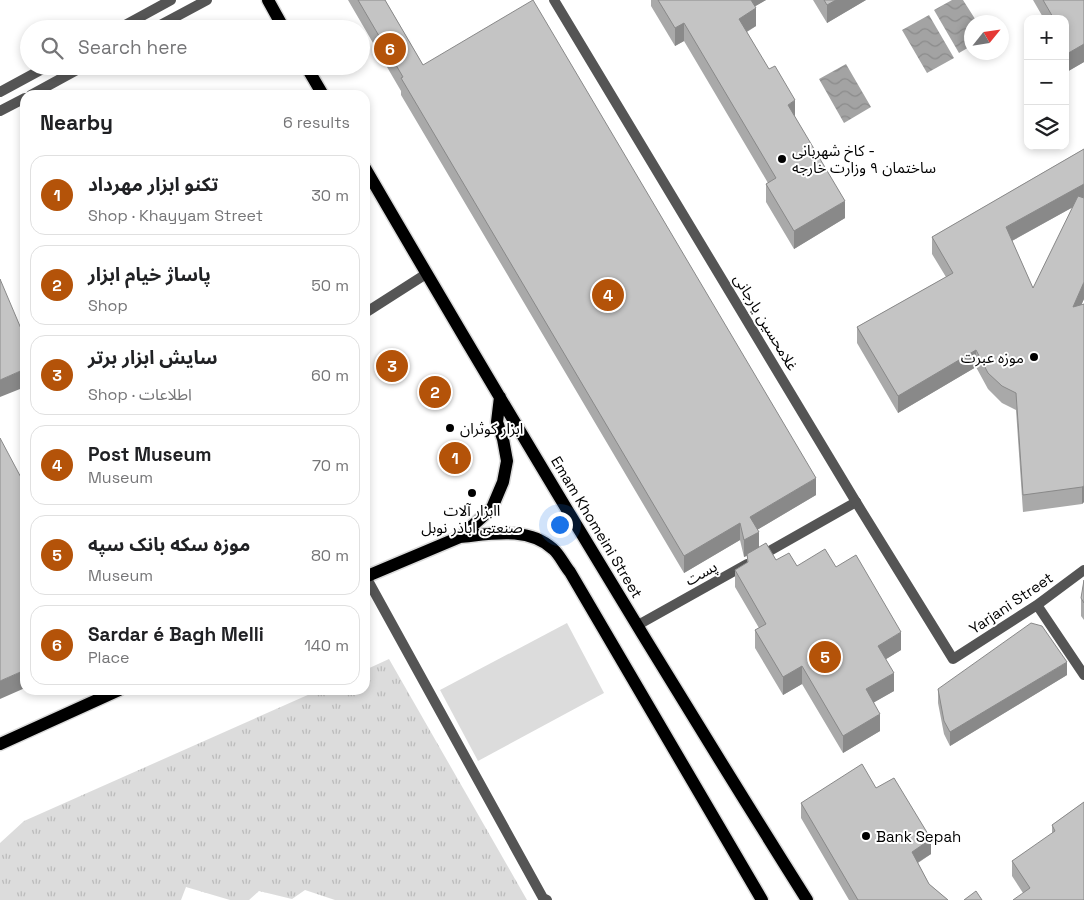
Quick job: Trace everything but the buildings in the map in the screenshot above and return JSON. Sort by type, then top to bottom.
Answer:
[{"type":"main road","points":[[268,0],[279,20]]},
{"type":"main road","points":[[311,75],[320,90]]},
{"type":"main road","name":"Emam Khomeini Street","points":[[370,177],[426,274],[638,626],[806,900]]},
{"type":"main road","points":[[370,575],[460,536],[492,508],[503,482],[506,461],[503,440],[497,422],[500,397]]},
{"type":"main road","points":[[460,536],[502,533],[530,535],[553,549],[575,580],[762,900]]},
{"type":"main road","points":[[0,744],[108,695]]},
{"type":"street","points":[[135,20],[172,0]]},
{"type":"street","points":[[170,20],[207,0]]},
{"type":"street","name":"غلامحسین یارجانی","points":[[554,0],[856,502]]},
{"type":"street","points":[[0,92],[31,75]]},
{"type":"street","points":[[40,90],[68,75]]},
{"type":"street","points":[[0,112],[20,101]]},
{"type":"street","points":[[370,309],[426,274]]},
{"type":"street","name":"Yarjani Street","points":[[856,502],[953,659],[1037,605],[1084,570]]},
{"type":"street","name":"پست","points":[[638,626],[856,502]]},
{"type":"street","points":[[370,586],[543,898],[546,900]]},
{"type":"street","points":[[1037,605],[1084,675]]},
{"type":"green space","points":[[567,623],[604,693],[478,761],[440,690]]},
{"type":"green space","points":[[389,659],[527,900],[335,900],[305,890],[292,899],[259,891],[249,900],[230,900],[186,887],[181,900],[0,900],[0,843],[24,821],[308,695],[370,695],[370,668]]},
{"type":"water","points":[[952,0],[963,0],[973,15],[964,15],[964,50],[959,53],[934,10]]},
{"type":"water","points":[[929,15],[954,58],[927,73],[902,30]]},
{"type":"water","points":[[846,64],[871,107],[844,123],[819,79]]},
{"type":"place","name":"Sardar é Bagh Melli","points":[[390,49]]},
{"type":"place","name":"کاخ شهربانی - ساختمان ۹ وزارت خارجه","points":[[782,159]]},
{"type":"place","name":"Post Museum","points":[[608,295]]},
{"type":"place","name":"موزه عبرت","points":[[1034,357]]},
{"type":"place","name":"سایش ابزار برتر","points":[[392,366]]},
{"type":"place","name":"پاساژ خیام ابزار","points":[[435,392]]},
{"type":"place","name":"ابزار کوثران","points":[[450,428]]},
{"type":"place","name":"تکنو ابزار مهرداد","points":[[455,458]]},
{"type":"place","name":"اابزار آلات صنعتی اباذر نوبل","points":[[472,493]]},
{"type":"place","name":"موزه سکه بانک سپه","points":[[825,657]]},
{"type":"place","name":"Bank Sepah","points":[[866,836]]}]
